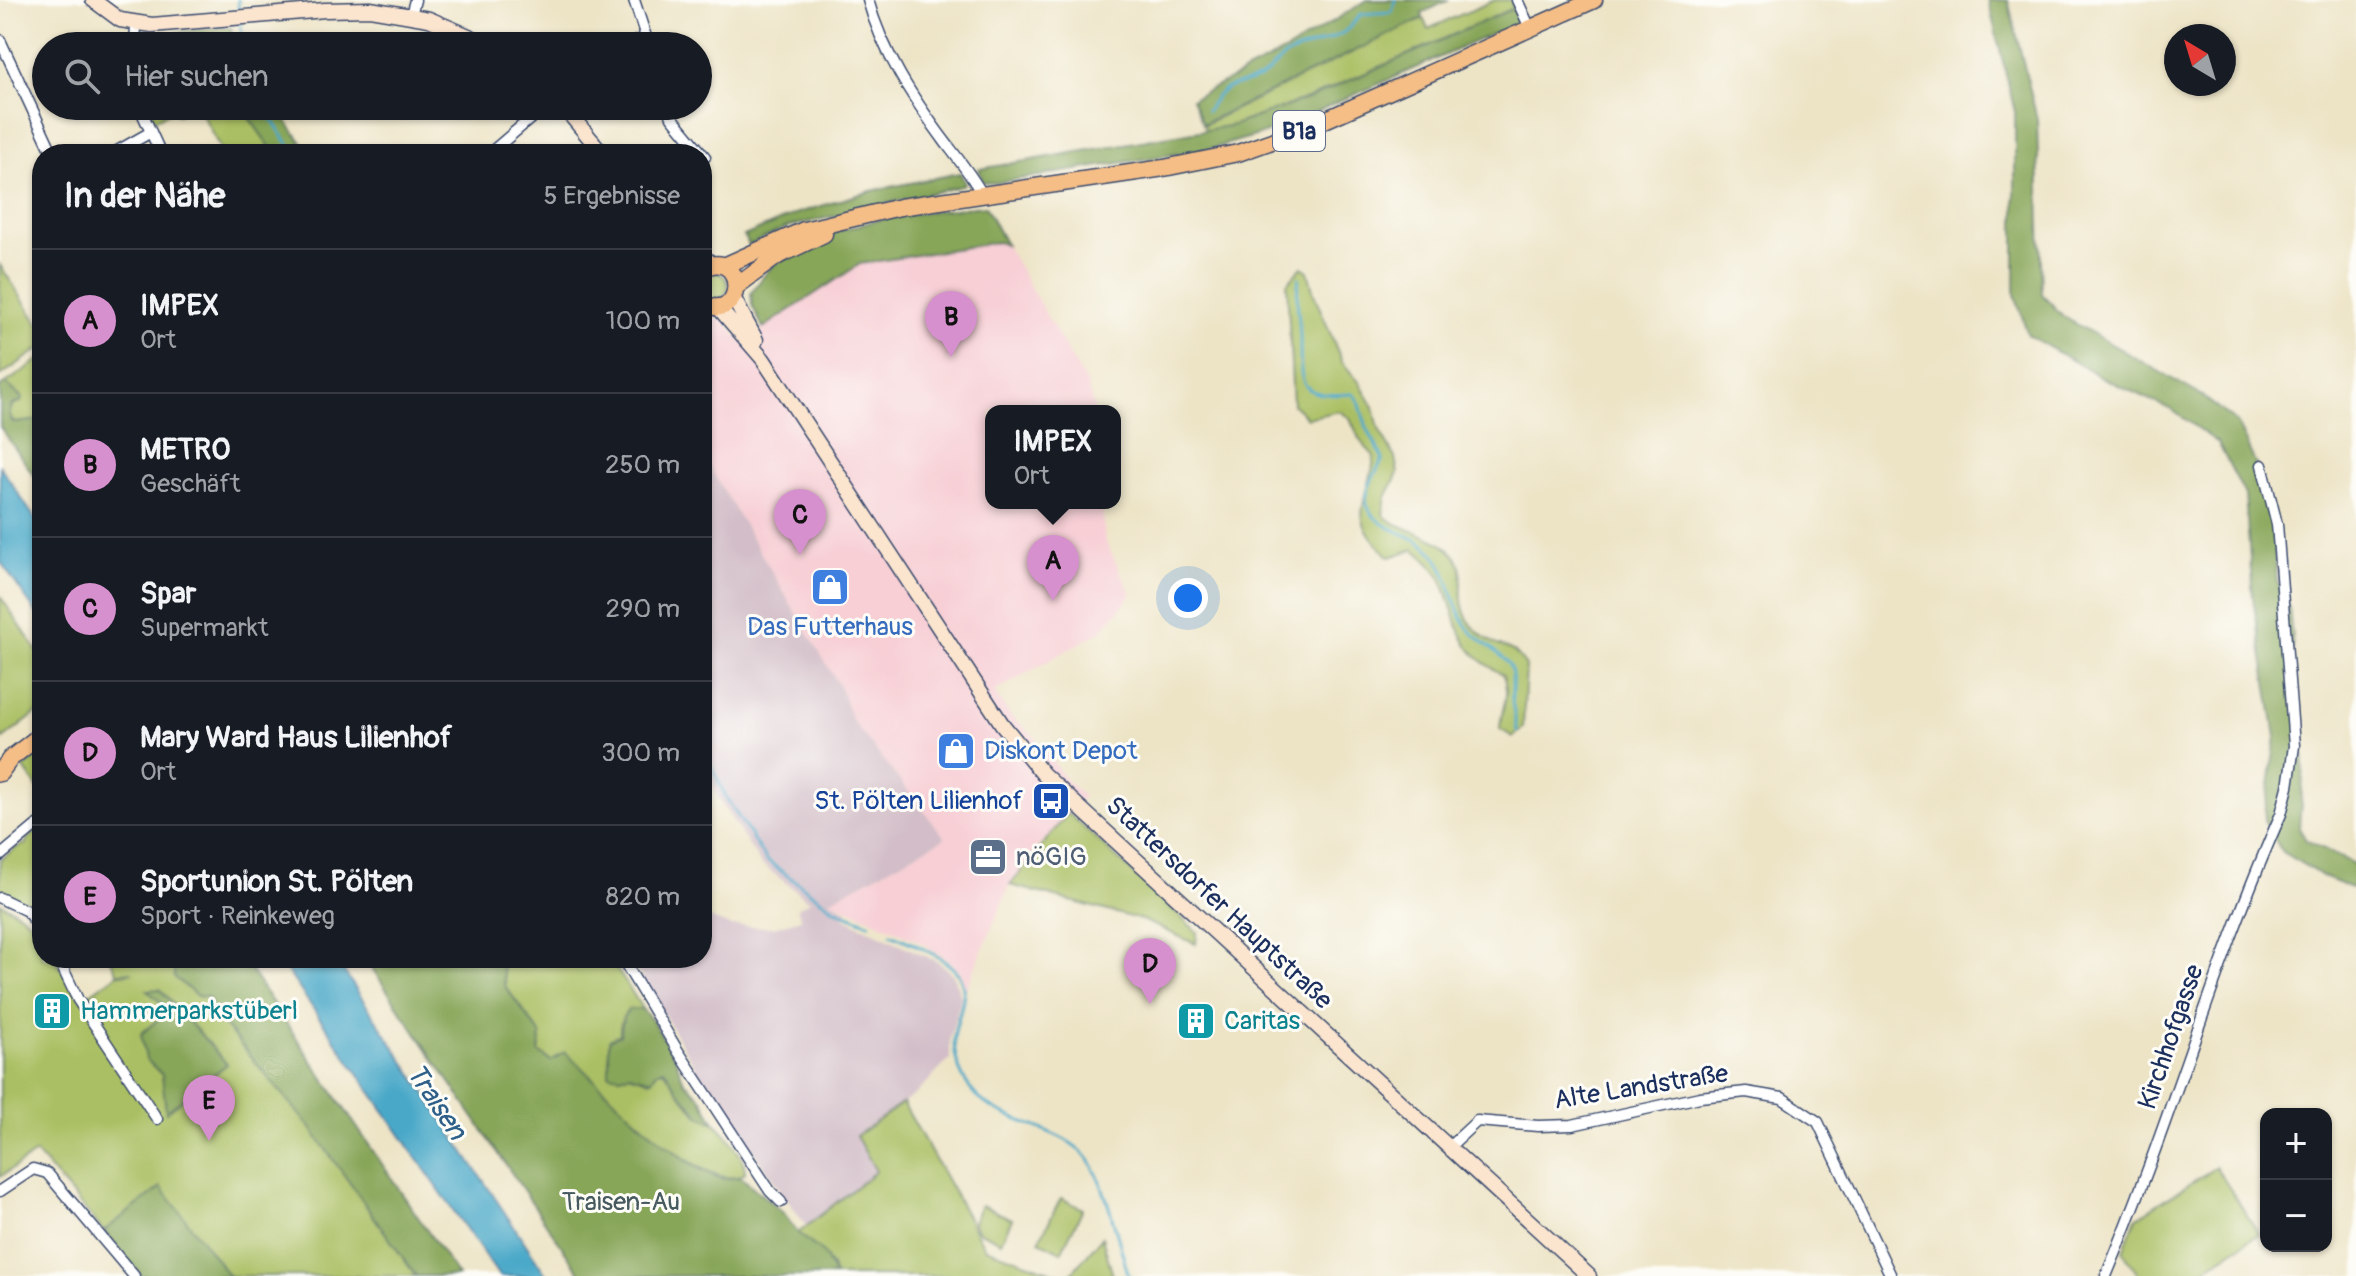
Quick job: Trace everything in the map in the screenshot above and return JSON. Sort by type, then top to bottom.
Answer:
[{"type":"main road","points":[[93,0],[120,20],[136,25],[370,9],[411,15],[463,32]]},
{"type":"main road","name":"B1a","points":[[712,264],[755,254],[787,236],[900,207],[1164,168],[1238,153],[1300,131],[1594,0]]},
{"type":"main road","points":[[575,120],[595,144]]},
{"type":"main road","name":"B1a","points":[[712,304],[735,292],[776,257],[829,227]]},
{"type":"main road","name":"B1a","points":[[712,265],[733,274],[735,292]]},
{"type":"main road","name":"Stattersdorfer Hauptstraße","points":[[735,292],[763,359],[1002,724],[1043,774],[1589,1276]]},
{"type":"main road","name":"Stattersdorfer Hauptstraße","points":[[712,311],[763,359]]},
{"type":"main road","points":[[0,756],[32,735]]},
{"type":"main road","points":[[0,773],[10,759],[32,742]]},
{"type":"street","points":[[411,15],[415,0]]},
{"type":"street","points":[[634,0],[645,32]]},
{"type":"street","points":[[868,0],[896,68],[910,93],[982,194]]},
{"type":"street","points":[[1517,0],[1530,28]]},
{"type":"street","points":[[136,25],[136,32]]},
{"type":"street","points":[[0,40],[32,109]]},
{"type":"street","points":[[37,120],[48,144]]},
{"type":"street","points":[[145,120],[156,144]]},
{"type":"street","points":[[501,144],[529,120]]},
{"type":"street","points":[[674,120],[694,144]]},
{"type":"street","points":[[130,144],[151,132]]},
{"type":"street","name":"Kirchhofgasse","points":[[2106,1276],[2138,1199],[2203,1009],[2281,814],[2294,746],[2277,524],[2262,465]]},
{"type":"street","points":[[0,856],[32,829]]},
{"type":"street","points":[[0,898],[27,911],[32,918]]},
{"type":"street","points":[[63,968],[78,1000],[157,1119]]},
{"type":"street","points":[[628,968],[686,1063],[770,1191],[781,1202]]},
{"type":"street","name":"Alte Landstraße","points":[[1448,1148],[1469,1125],[1477,1121],[1538,1126],[1572,1125],[1700,1097],[1746,1092],[1782,1098],[1818,1122],[1891,1276]]},
{"type":"street","points":[[0,1191],[33,1169],[47,1173],[134,1276]]},
{"type":"shaded area","points":[[998,242],[1006,245],[1087,385],[1093,405],[985,405],[985,509],[1102,509],[1105,540],[1132,595],[1101,631],[994,692],[1011,716],[1035,737],[1066,780],[1084,796],[1037,848],[1010,885],[966,989],[960,972],[951,962],[922,943],[830,900],[945,838],[852,720],[840,687],[712,471],[712,315],[724,320],[742,342],[860,264]]},
{"type":"shaded area","points":[[712,471],[840,687],[852,720],[945,838],[830,900],[847,910],[844,918],[940,963],[953,975],[961,997],[950,1038],[950,1059],[916,1094],[857,1136],[877,1171],[806,1226],[706,1085],[636,968],[712,968],[712,919],[730,926],[774,927],[801,919],[797,908],[810,901],[761,864],[712,784]]},
{"type":"green space","points":[[1367,0],[1449,0],[1422,13],[1423,18],[1203,124],[1192,99],[1286,51]]},
{"type":"green space","points":[[1495,0],[1510,0],[1514,8],[1309,98],[1234,125],[1206,131],[1203,125],[1423,18],[1428,29]]},
{"type":"green space","points":[[1988,0],[2008,0],[2037,119],[2042,294],[2064,317],[2202,396],[2237,423],[2257,467],[2272,523],[2277,581],[2289,607],[2304,765],[2299,828],[2306,840],[2356,865],[2356,890],[2326,878],[2282,852],[2264,820],[2276,737],[2253,598],[2245,495],[2218,443],[2172,410],[2103,378],[2028,335],[2015,294],[2015,112]]},
{"type":"green space","points":[[1514,8],[1518,18],[1513,25],[1272,131],[1213,148],[995,183],[983,182],[979,169],[1234,125],[1310,98]]},
{"type":"green space","points":[[231,28],[231,32],[184,32]]},
{"type":"green space","points":[[205,120],[251,120],[268,144],[218,144]]},
{"type":"green space","points":[[251,120],[286,120],[303,144],[268,144]]},
{"type":"green space","points":[[960,173],[965,183],[961,186],[788,227],[749,245],[744,236],[798,213],[871,191]]},
{"type":"green space","points":[[985,206],[1006,245],[998,242],[860,264],[763,328],[752,305],[751,293],[772,267],[799,249],[823,237],[876,221],[930,211]]},
{"type":"green space","points":[[0,265],[32,314],[32,354],[0,376]]},
{"type":"green space","points":[[1302,267],[1308,271],[1314,294],[1342,362],[1360,383],[1374,407],[1379,429],[1395,458],[1398,473],[1386,497],[1383,514],[1395,524],[1435,540],[1452,552],[1460,566],[1462,603],[1469,622],[1487,639],[1514,652],[1526,666],[1523,728],[1513,737],[1500,729],[1506,696],[1503,675],[1480,659],[1464,640],[1438,573],[1414,549],[1390,557],[1367,530],[1362,509],[1374,456],[1361,442],[1350,418],[1339,411],[1307,418],[1293,405],[1287,283]]},
{"type":"green space","points":[[712,274],[720,274],[727,281],[724,295],[712,298]]},
{"type":"green space","points":[[32,365],[32,421],[14,423],[11,419],[10,412],[20,395],[6,383]]},
{"type":"green space","points":[[6,383],[22,398],[10,410],[14,423],[32,421],[32,473],[0,427],[0,387]]},
{"type":"green space","points":[[0,596],[32,643],[32,717],[3,739],[0,734]]},
{"type":"green space","points":[[32,762],[32,780],[24,768]]},
{"type":"green space","points":[[1068,813],[1197,932],[1196,944],[1142,920],[1010,885]]},
{"type":"green space","points":[[32,835],[32,915],[22,904],[0,894],[0,860],[26,844]]},
{"type":"green space","points":[[0,903],[32,924],[32,968],[61,968],[82,1000],[116,975],[133,972],[117,973],[115,968],[176,968],[197,996],[207,997],[212,1002],[214,1013],[310,1126],[416,1276],[142,1276],[36,1153],[0,1177]],"holes":[[[170,1010],[167,1111],[162,1075],[146,1059]]]},
{"type":"green space","points":[[174,968],[249,968],[458,1276],[416,1276],[310,1127],[214,1013],[208,997],[197,996],[174,977]]},
{"type":"green space","name":"Traisen-Au","points":[[372,968],[502,968],[505,986],[541,1035],[539,1052],[551,1061],[565,1052],[640,1123],[684,1159],[722,1178],[741,1177],[823,1253],[835,1276],[582,1276]]},
{"type":"green space","points":[[502,968],[616,968],[642,1009],[632,1010],[625,1016],[620,1035],[615,1036],[619,1076],[629,1074],[649,1080],[659,1070],[668,1072],[689,1105],[716,1124],[730,1140],[742,1160],[745,1173],[728,1177],[705,1170],[652,1133],[565,1053],[551,1061],[539,1052],[541,1035],[505,986]]},
{"type":"green space","points":[[160,989],[227,1064],[166,1112],[162,1075],[146,1059],[141,1034],[169,1010],[147,990]]},
{"type":"green space","points":[[629,1009],[642,1009],[652,1020],[675,1058],[684,1081],[699,1095],[715,1122],[700,1116],[664,1069],[656,1072],[652,1080],[629,1074],[609,1074],[609,1040],[620,1035],[623,1017]]},
{"type":"green space","points":[[903,1103],[985,1248],[1064,1276],[835,1276],[832,1266],[798,1233],[876,1171],[856,1136]]},
{"type":"green space","points":[[2216,1167],[2259,1234],[2193,1276],[2139,1276],[2123,1251],[2136,1218]]},
{"type":"green space","points":[[161,1187],[229,1276],[142,1276],[104,1231]]},
{"type":"green space","points":[[1061,1198],[1083,1209],[1061,1252],[1039,1241]]},
{"type":"green space","points":[[981,1205],[1012,1219],[1001,1242],[978,1231],[973,1222]]},
{"type":"green space","points":[[1102,1237],[1113,1276],[1069,1276]]},
{"type":"water","points":[[0,466],[32,514],[32,607],[0,561]]},
{"type":"water","name":"Traisen","points":[[285,968],[342,968],[547,1276],[499,1276]]},
{"type":"waterway","points":[[238,0],[239,15]]},
{"type":"waterway","points":[[1207,111],[1223,90],[1262,77],[1293,52],[1337,36],[1361,14],[1392,12],[1395,0]]},
{"type":"waterway","points":[[240,22],[242,32]]},
{"type":"waterway","points":[[272,120],[288,144]]},
{"type":"waterway","points":[[1299,278],[1297,300],[1305,385],[1320,394],[1353,394],[1359,402],[1367,428],[1383,459],[1369,488],[1367,505],[1379,521],[1430,550],[1443,568],[1467,627],[1508,664],[1512,674],[1517,731]]},
{"type":"waterway","points":[[712,768],[727,799],[766,860],[834,909],[870,924]]},
{"type":"waterway","points":[[891,934],[937,956],[958,974],[963,998],[955,1031],[955,1051],[962,1075],[978,1098],[1007,1115],[1074,1145],[1093,1166],[1129,1276]]},
{"type":"place","name":"METRO","points":[[951,357]]},
{"type":"place","name":"Spar","points":[[800,555]]},
{"type":"place","name":"Das Futterhaus","points":[[830,587]]},
{"type":"place","name":"IMPEX","points":[[1053,601]]},
{"type":"place","name":"Diskont Depot","points":[[956,751]]},
{"type":"place","name":"St. Pölten Lilienhof","points":[[1051,801]]},
{"type":"place","name":"nöGIG","points":[[988,857]]},
{"type":"place","name":"Mary Ward Haus Lilienhof","points":[[1150,1004]]},
{"type":"place","name":"Hammerparkstüberl","points":[[52,1011]]},
{"type":"place","name":"Caritas","points":[[1196,1021]]},
{"type":"place","name":"Sportunion St. Pölten","points":[[209,1141]]}]
